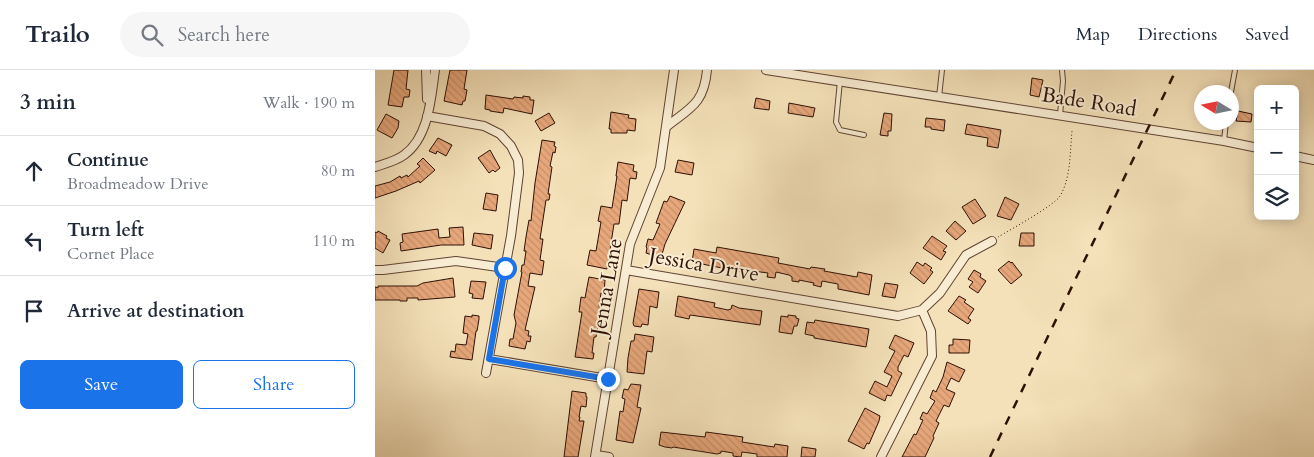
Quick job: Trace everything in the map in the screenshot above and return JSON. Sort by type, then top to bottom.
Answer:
[{"type":"street","points":[[427,70],[427,116]]},
{"type":"street","points":[[375,167],[404,155],[416,142],[427,116],[435,70]]},
{"type":"street","name":"Jenna Lane","points":[[596,456],[626,270],[634,233],[660,168],[673,70]]},
{"type":"street","points":[[666,127],[698,102],[703,91],[707,70]]},
{"type":"street","name":"Bade Road","points":[[766,70],[804,73],[840,81],[1254,147]]},
{"type":"street","points":[[427,116],[484,126],[501,134],[511,146],[518,160],[519,173],[505,268],[486,373]]},
{"type":"street","points":[[1299,157],[1314,160]]},
{"type":"street","points":[[881,457],[932,356],[931,331],[922,310],[940,293],[966,255],[992,241]]},
{"type":"street","points":[[375,270],[456,261],[505,268]]},
{"type":"street","name":"Jessica Drive","points":[[626,270],[898,316],[922,310]]},
{"type":"street","points":[[489,359],[608,379]]},
{"type":"street","points":[[596,456],[609,457]]},
{"type":"lane","points":[[939,97],[942,70]]},
{"type":"lane","points":[[1060,115],[1062,70]]},
{"type":"lane","points":[[1232,85],[1235,70]]},
{"type":"lane","points":[[840,81],[835,122],[840,130],[864,135]]},
{"type":"lane","points":[[1224,141],[1225,130]]},
{"type":"path","points":[[992,241],[1050,205],[1060,196],[1065,184],[1072,131]]},
{"type":"building","points":[[394,70],[408,70],[406,89],[410,90],[409,97],[404,97],[402,107],[388,105]]},
{"type":"building","points":[[450,70],[467,70],[464,89],[467,90],[465,101],[463,101],[462,105],[444,101]]},
{"type":"building","points":[[1032,78],[1043,80],[1039,97],[1030,95]]},
{"type":"building","points":[[486,95],[513,99],[514,97],[530,97],[530,100],[534,100],[532,114],[504,108],[503,113],[485,109]]},
{"type":"building","points":[[756,98],[770,101],[769,110],[754,108]]},
{"type":"building","points":[[789,103],[815,108],[813,117],[788,113]]},
{"type":"building","points":[[1239,111],[1252,114],[1251,122],[1239,121]]},
{"type":"building","points":[[611,112],[629,115],[628,118],[636,119],[635,131],[627,130],[627,133],[611,133],[611,129],[609,129]]},
{"type":"building","points":[[549,113],[555,123],[541,131],[535,121]]},
{"type":"building","points":[[884,113],[892,114],[891,131],[888,131],[888,136],[880,135]]},
{"type":"building","points":[[386,114],[399,121],[398,128],[392,138],[377,130]]},
{"type":"building","points":[[926,118],[945,120],[944,131],[925,127]]},
{"type":"building","points":[[967,124],[1001,130],[998,148],[987,146],[988,138],[965,134]]},
{"type":"building","points":[[438,138],[452,145],[446,156],[437,151],[436,154],[429,151]]},
{"type":"building","points":[[542,140],[555,142],[554,146],[556,147],[550,166],[552,167],[548,194],[550,194],[549,200],[546,200],[540,239],[543,239],[540,260],[544,261],[542,275],[530,273],[528,286],[535,287],[525,330],[529,331],[528,336],[531,336],[530,342],[527,341],[525,349],[509,346],[510,339],[513,339],[516,323],[514,315],[522,265],[524,265],[526,237],[529,220],[531,221]]},
{"type":"building","points":[[490,150],[500,168],[495,172],[493,170],[489,173],[478,158]]},
{"type":"building","points":[[423,158],[435,170],[420,183],[419,181],[375,198],[375,186],[390,182],[400,176],[401,178],[407,175],[408,177],[420,166],[417,164]]},
{"type":"building","points":[[678,160],[694,163],[692,175],[675,172]]},
{"type":"building","points":[[618,162],[634,165],[633,171],[637,172],[636,179],[630,178],[627,201],[622,200],[619,224],[614,224],[607,269],[587,265],[590,250],[596,251],[601,222],[598,221],[601,206],[612,208]]},
{"type":"building","points":[[486,193],[498,195],[496,211],[483,209]]},
{"type":"building","points":[[670,196],[685,202],[665,244],[661,258],[646,253],[646,247],[648,239],[653,240],[660,224],[656,223],[664,201],[667,202]]},
{"type":"building","points":[[1005,197],[1019,204],[1011,220],[997,216]]},
{"type":"building","points":[[975,199],[986,216],[973,224],[962,207]]},
{"type":"building","points":[[955,221],[966,231],[956,240],[946,231]]},
{"type":"building","points":[[463,227],[464,245],[441,245],[401,251],[402,234],[438,229],[439,238],[450,237],[449,228]]},
{"type":"building","points":[[378,231],[390,240],[383,253],[375,248],[375,232],[377,233]]},
{"type":"building","points":[[474,233],[493,235],[491,249],[472,245]]},
{"type":"building","points":[[1021,233],[1034,233],[1034,246],[1019,246]]},
{"type":"building","points":[[932,236],[947,246],[943,251],[946,252],[941,260],[923,248]]},
{"type":"building","points":[[717,247],[779,258],[778,263],[810,269],[811,267],[825,269],[824,271],[857,277],[858,272],[872,275],[869,295],[838,289],[838,284],[822,281],[821,287],[813,285],[814,283],[799,280],[799,282],[792,281],[792,277],[789,275],[776,272],[775,278],[767,277],[768,273],[753,271],[752,274],[692,262],[694,249],[716,253]]},
{"type":"building","points":[[1009,261],[1012,262],[1022,275],[1011,284],[998,270]]},
{"type":"building","points":[[917,262],[923,266],[925,263],[932,268],[930,270],[933,272],[924,284],[910,273]]},
{"type":"building","points":[[974,270],[981,274],[980,277],[986,281],[978,293],[969,287],[973,282],[968,279]]},
{"type":"building","points":[[589,277],[605,280],[604,294],[601,293],[599,307],[601,307],[596,337],[594,337],[593,359],[575,357],[582,312],[579,312],[581,297],[585,298]]},
{"type":"building","points":[[453,278],[455,297],[418,300],[418,298],[407,298],[407,301],[375,300],[375,287],[378,288],[378,286],[417,286],[423,283]]},
{"type":"building","points":[[471,281],[486,282],[483,299],[472,298],[473,294],[469,293]]},
{"type":"building","points":[[885,283],[898,285],[895,298],[882,296]]},
{"type":"building","points":[[639,289],[659,292],[657,308],[650,306],[648,325],[642,324],[641,327],[634,326],[633,323]]},
{"type":"building","points":[[678,296],[715,303],[714,307],[728,310],[731,309],[732,305],[739,308],[762,311],[760,325],[690,315],[689,319],[675,316]]},
{"type":"building","points":[[959,296],[966,300],[964,302],[974,309],[968,318],[971,320],[968,324],[948,311]]},
{"type":"building","points":[[472,315],[479,316],[479,319],[472,360],[450,357],[451,351],[455,352],[456,344],[466,345],[468,334],[463,333],[465,316],[472,317]]},
{"type":"building","points":[[788,315],[796,316],[799,319],[797,326],[794,326],[792,334],[779,332],[781,316],[788,317]]},
{"type":"building","points":[[815,320],[869,329],[866,347],[814,338],[814,336],[805,334],[807,322],[814,323]]},
{"type":"building","points":[[635,334],[654,337],[652,352],[647,351],[644,374],[627,372],[631,341],[634,341]]},
{"type":"building","points":[[895,335],[914,343],[908,357],[904,355],[898,367],[898,371],[902,373],[891,396],[887,395],[885,401],[869,393],[875,381],[887,387],[892,376],[884,372],[895,351],[889,348]]},
{"type":"building","points":[[953,339],[970,340],[969,353],[949,353],[949,345],[953,345]]},
{"type":"building","points":[[947,362],[965,370],[959,382],[951,378],[946,389],[955,393],[949,407],[944,405],[936,421],[939,423],[925,457],[902,457],[923,420],[920,419],[923,412],[927,414],[935,401],[930,398],[933,390],[936,392]]},
{"type":"building","points":[[631,384],[641,385],[637,407],[641,408],[633,443],[616,440],[620,411],[623,412],[625,399],[622,398],[624,389],[628,390]]},
{"type":"building","points":[[572,391],[586,393],[586,407],[581,406],[579,417],[579,421],[584,421],[578,457],[564,457]]},
{"type":"building","points":[[865,408],[880,416],[869,444],[867,443],[864,449],[848,441]]},
{"type":"building","points":[[661,432],[705,437],[706,432],[743,437],[742,442],[774,447],[775,444],[788,446],[787,457],[757,457],[757,454],[742,452],[740,457],[733,456],[733,453],[721,451],[721,453],[717,454],[665,447],[659,445]]},
{"type":"building","points":[[802,447],[816,449],[815,457],[801,457]]},
{"type":"railway","points":[[990,457],[1176,70]]},
{"type":"route","points":[[505,268],[489,359],[608,379]]}]
